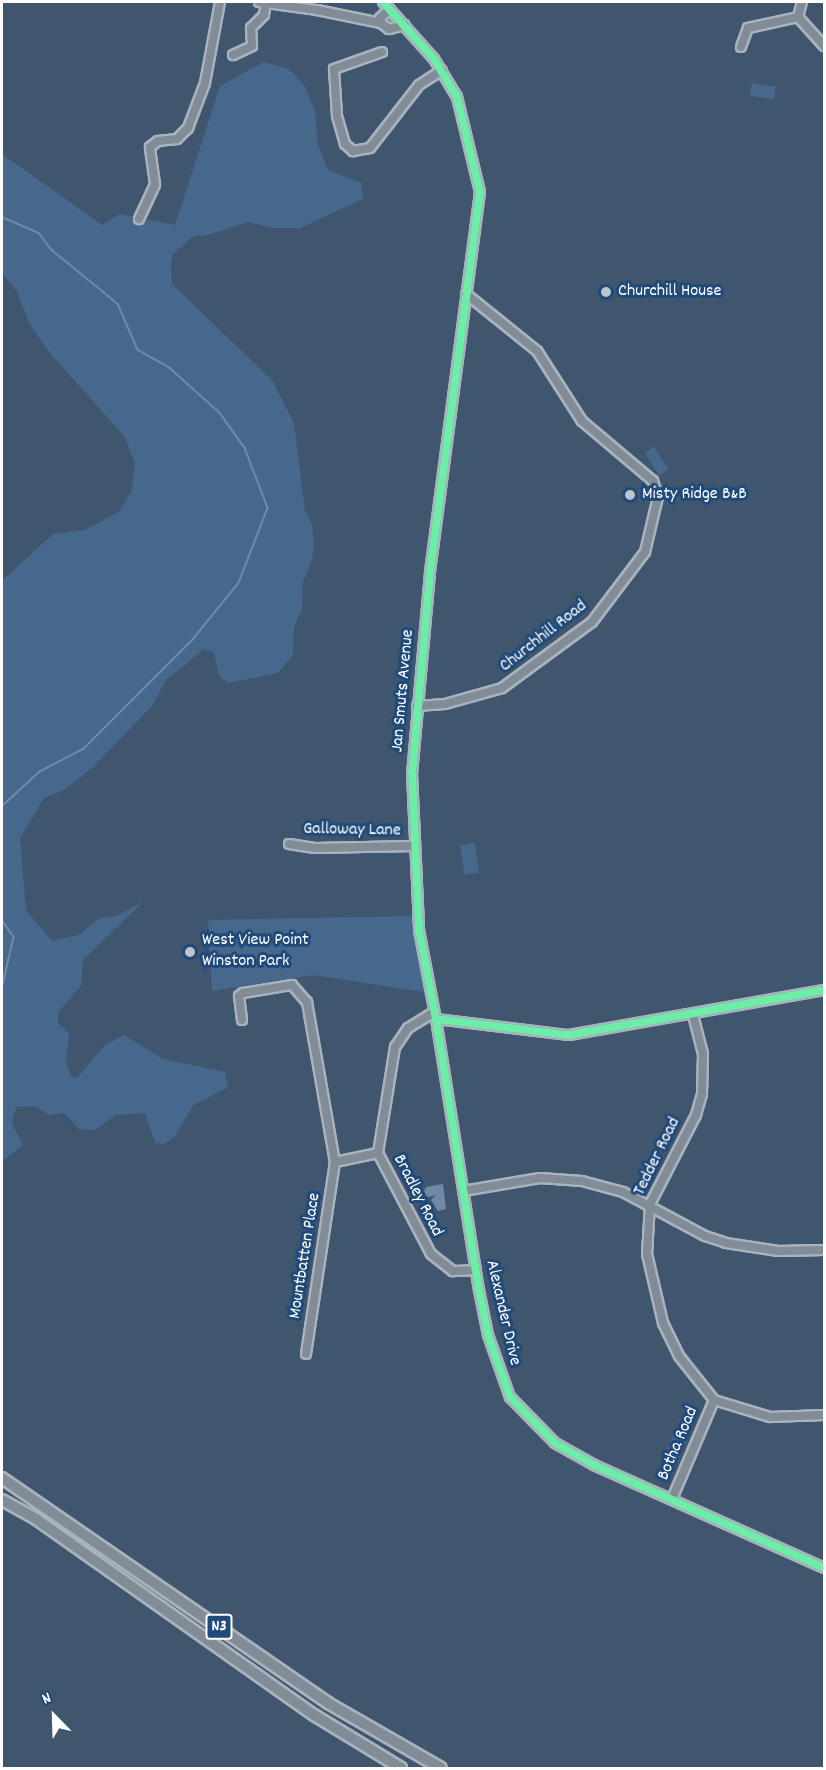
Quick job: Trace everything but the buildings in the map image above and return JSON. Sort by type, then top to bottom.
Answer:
[{"type":"highway","name":"N3","points":[[2,1478],[328,1703],[441,1768]]},
{"type":"highway","name":"N3","points":[[2,1500],[36,1519],[314,1715],[401,1768]]},
{"type":"street","points":[[139,219],[155,184],[150,147],[158,141],[177,139],[188,128],[205,82],[220,2]]},
{"type":"street","points":[[233,55],[252,46],[251,28],[264,15],[262,2],[381,23],[389,28],[405,25]]},
{"type":"street","name":"Jan Smuts Avenue","points":[[383,2],[442,70],[457,97],[479,187],[430,573],[412,773],[419,930],[435,1016]]},
{"type":"street","points":[[798,17],[802,2]]},
{"type":"street","points":[[381,23],[380,18],[390,9]]},
{"type":"street","points":[[798,17],[825,46]]},
{"type":"street","points":[[741,47],[743,33],[753,25],[798,17]]},
{"type":"street","points":[[382,52],[334,69],[337,116],[349,149],[361,152],[370,148],[397,109],[430,78],[442,70]]},
{"type":"street","name":"Churchhill Road","points":[[417,706],[445,704],[502,688],[592,622],[645,552],[658,497],[653,481],[582,421],[537,351],[466,294]]},
{"type":"street","name":"Galloway Lane","points":[[289,844],[315,848],[414,846]]},
{"type":"street","name":"Mountbatten Place","points":[[242,1020],[239,996],[243,993],[292,985],[307,1002],[335,1162],[306,1354]]},
{"type":"street","points":[[435,1016],[554,1035],[693,1015],[825,990]]},
{"type":"street","name":"Tedder Road","points":[[693,1015],[703,1054],[702,1094],[696,1115],[650,1204],[647,1254],[663,1323],[679,1356],[714,1400]]},
{"type":"street","name":"Bradley Road","points":[[435,1016],[408,1028],[395,1047],[378,1153],[430,1254],[453,1271],[476,1270]]},
{"type":"street","name":"Alexander Drive","points":[[435,1016],[476,1270],[500,1374],[520,1410],[555,1443],[825,1568]]},
{"type":"street","points":[[335,1162],[378,1153]]},
{"type":"street","points":[[463,1191],[560,1178],[603,1186],[650,1204],[705,1236],[739,1246],[778,1251],[825,1250]]},
{"type":"street","points":[[714,1400],[770,1417],[825,1415]]},
{"type":"street","name":"Botha Road","points":[[672,1499],[714,1400]]},
{"type":"shaded area","points":[[264,62],[289,69],[304,85],[315,112],[318,145],[328,170],[361,183],[363,199],[300,228],[273,228],[248,222],[208,235],[193,236],[172,255],[171,267],[172,284],[272,380],[294,423],[305,511],[312,525],[314,545],[312,561],[303,581],[302,610],[294,626],[293,655],[278,673],[228,683],[219,676],[214,653],[204,649],[165,681],[152,706],[92,768],[64,790],[44,798],[20,838],[26,910],[52,941],[79,935],[100,918],[116,916],[143,902],[83,960],[81,986],[58,1012],[58,1023],[69,1033],[66,1063],[71,1076],[77,1078],[106,1044],[124,1035],[163,1059],[225,1072],[228,1087],[193,1105],[175,1136],[164,1144],[155,1143],[145,1113],[115,1115],[95,1130],[79,1129],[64,1113],[49,1115],[35,1106],[16,1107],[12,1123],[23,1145],[2,1161],[2,581],[53,534],[85,530],[120,511],[132,490],[135,463],[124,436],[50,353],[29,323],[17,291],[2,273],[2,154],[102,225],[120,214],[175,225],[220,86]]},
{"type":"shaded area","points":[[752,83],[776,87],[774,100],[750,96]]},
{"type":"shaded area","points":[[654,447],[669,470],[659,476],[645,453]]},
{"type":"shaded area","points":[[475,843],[479,873],[464,875],[460,845]]},
{"type":"shaded area","points":[[418,916],[431,993],[312,975],[212,991],[208,920]]},
{"type":"shaded area","points":[[443,1184],[446,1209],[438,1211],[431,1200],[436,1195],[428,1197],[424,1192],[426,1187]]},
{"type":"shaded area","points":[[675,1431],[688,1436],[678,1463],[665,1458]]},
{"type":"waterway","points":[[2,217],[39,233],[52,250],[118,304],[138,350],[170,368],[220,413],[245,448],[268,508],[239,583],[192,641],[84,749],[40,772],[2,807]]},
{"type":"waterway","points":[[2,920],[14,937],[2,990]]},
{"type":"cycle path","points":[[383,2],[434,59],[457,97],[480,192],[430,573],[412,773],[419,930],[436,1019],[569,1035],[824,990]]},
{"type":"cycle path","points":[[436,1019],[479,1290],[488,1335],[510,1397],[555,1443],[594,1465],[824,1568]]},
{"type":"place","name":"Churchill House","points":[[606,292]]},
{"type":"place","name":"Misty Ridge B&B","points":[[630,495]]},
{"type":"place","name":"West View Point Winston Park","points":[[190,952]]}]
